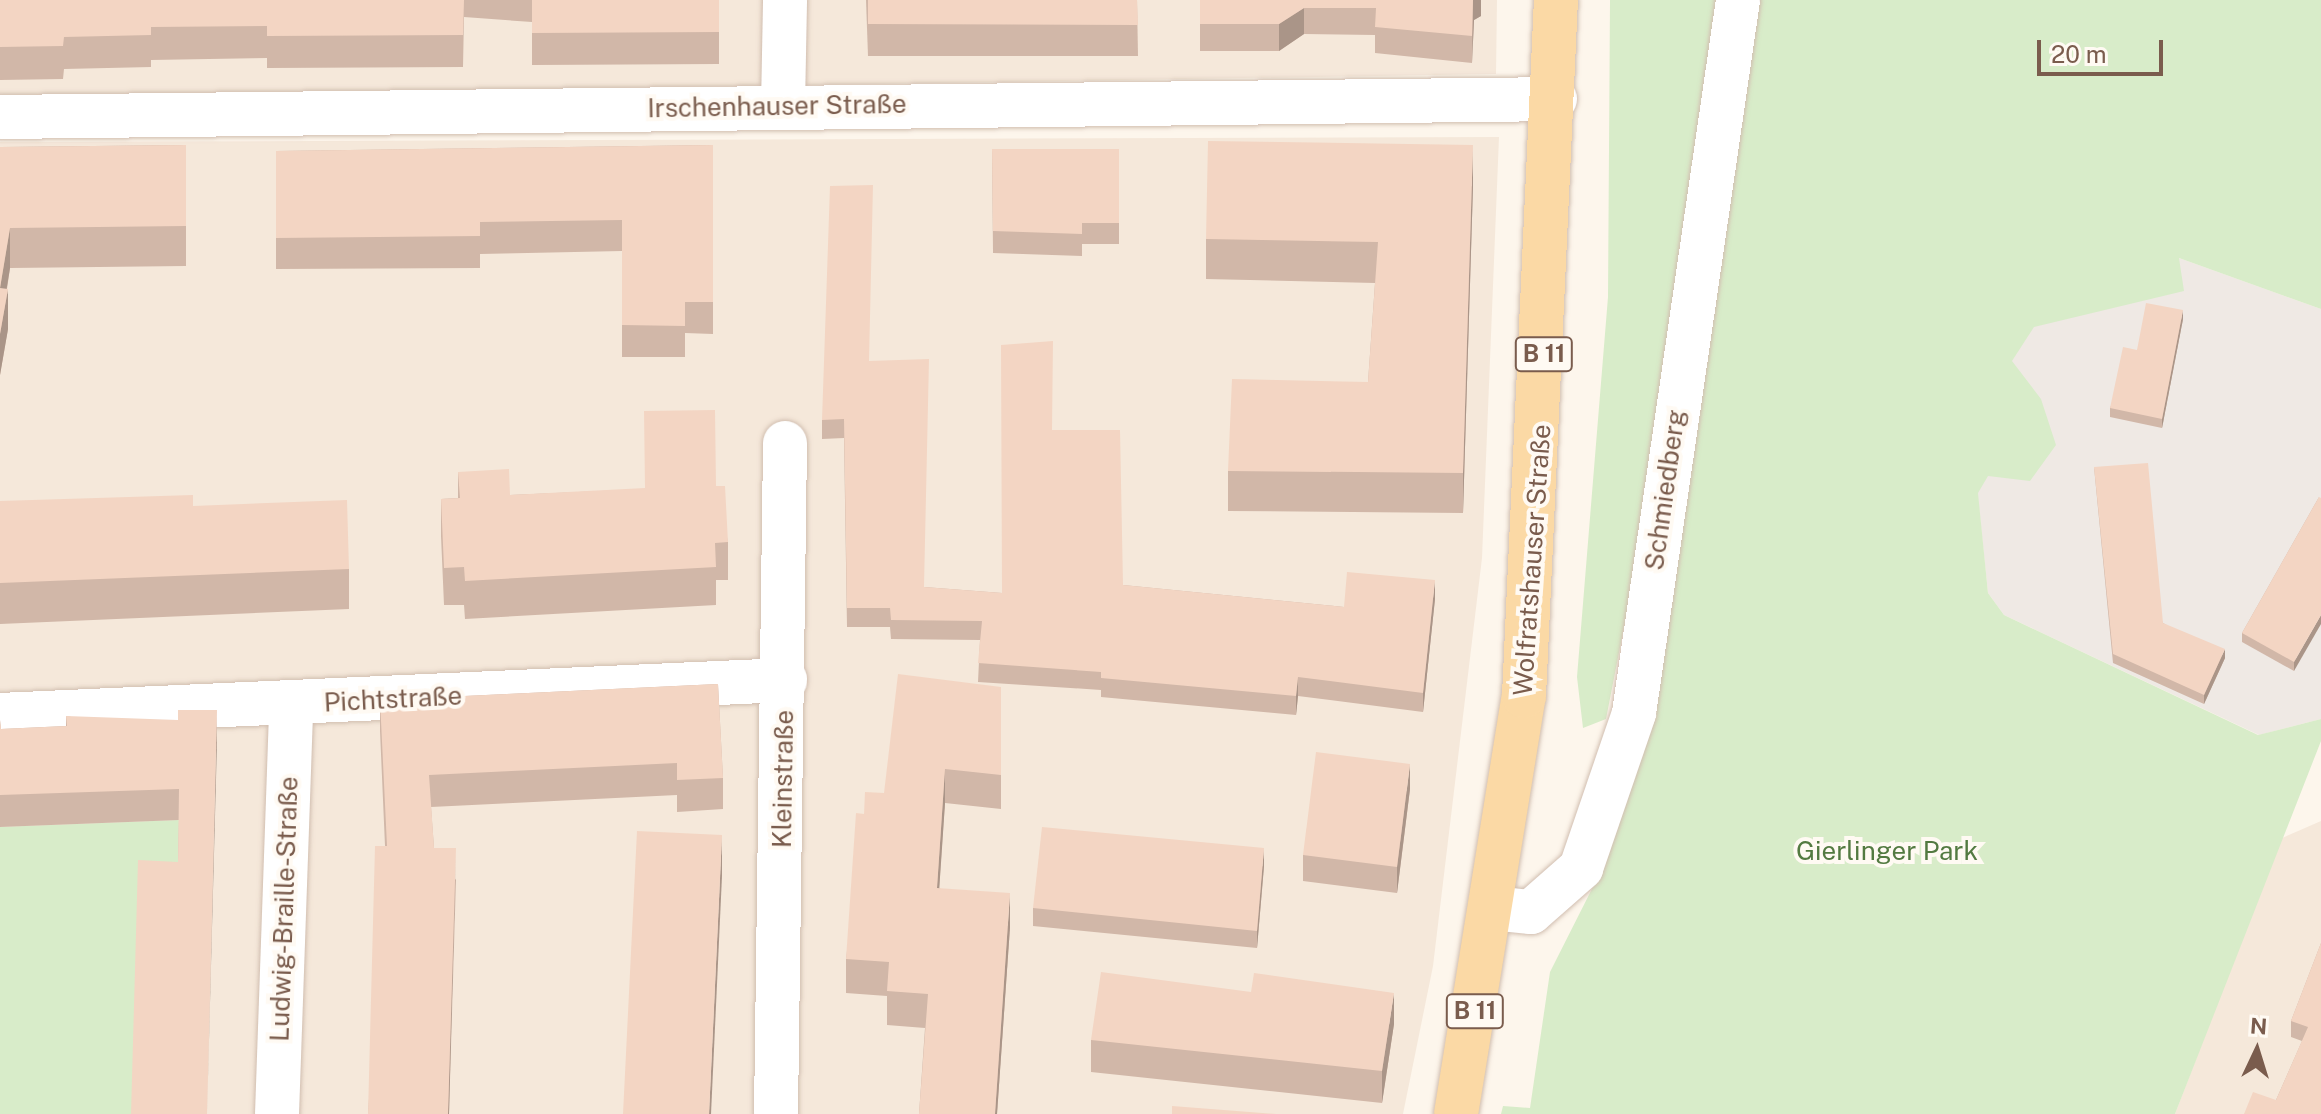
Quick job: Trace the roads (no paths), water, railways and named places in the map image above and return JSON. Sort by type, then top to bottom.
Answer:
[{"type":"main road","name":"Wolfratshauser Straße","points":[[1456,1114],[1492,908],[1531,608],[1555,99],[1556,0]]},
{"type":"street","points":[[783,106],[785,0]]},
{"type":"street","name":"Schmiedberg","points":[[1492,908],[1531,912],[1581,868],[1634,713],[1738,0]]},
{"type":"street","name":"Irschenhauser Straße","points":[[0,117],[1555,99]]},
{"type":"street","name":"Kleinstraße","points":[[776,1114],[785,680],[785,443]]},
{"type":"street","name":"Pichtstraße","points":[[0,715],[785,680]]},
{"type":"street","name":"Ludwig-Braille-Straße","points":[[277,1114],[291,704]]},
{"type":"park label","name":"Gierlinger Park","points":[[1887,851]]}]
